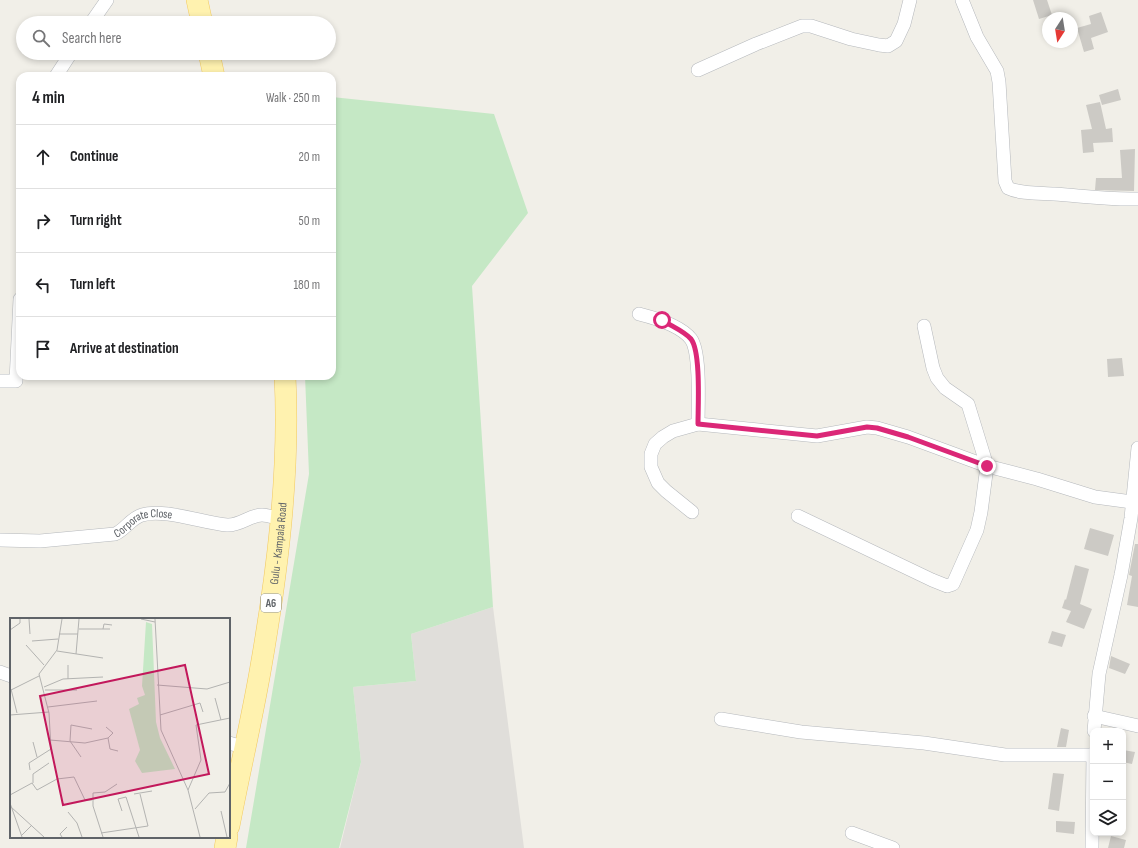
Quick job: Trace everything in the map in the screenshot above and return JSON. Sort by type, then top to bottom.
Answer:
[{"type":"main road","points":[[197,0],[200,16]]},
{"type":"main road","points":[[211,60],[213,72]]},
{"type":"main road","name":"Gulu - Kampala Road","points":[[230,816],[237,745],[260,671],[281,525],[286,442],[287,404],[285,380]]},
{"type":"main road","points":[[225,848],[227,838]]},
{"type":"street","points":[[96,16],[107,0]]},
{"type":"street","points":[[698,70],[756,44],[802,26],[811,26],[850,39],[888,46],[896,41],[904,24],[910,0]]},
{"type":"street","points":[[962,0],[977,37],[997,71],[1005,180],[1008,188],[1015,191],[1118,200],[1138,199]]},
{"type":"street","points":[[59,72],[66,60]]},
{"type":"street","points":[[639,314],[662,320],[685,334],[694,344],[699,396],[698,424]]},
{"type":"street","points":[[798,516],[932,580],[950,586],[954,582],[977,530],[987,466],[968,404],[945,388],[935,373],[924,326]]},
{"type":"street","points":[[0,381],[16,380]]},
{"type":"street","points":[[692,512],[658,483],[651,467],[651,454],[655,444],[663,437],[674,431],[698,424],[817,436],[867,427],[877,428],[908,437],[987,466],[1037,479],[1095,497],[1132,502]]},
{"type":"street","points":[[1094,728],[1098,674],[1121,575],[1131,518],[1138,448]]},
{"type":"street","name":"Corporate Close","points":[[0,540],[40,541],[115,534],[119,533],[141,515],[151,513],[161,513],[232,525],[263,515],[277,518],[281,525]]},
{"type":"street","points":[[0,672],[10,676]]},
{"type":"street","points":[[1094,716],[1138,726]]},
{"type":"street","points":[[721,719],[801,732],[924,743],[1005,755],[1090,754]]},
{"type":"street","points":[[1092,848],[1093,764]]},
{"type":"street","points":[[852,833],[893,848]]},
{"type":"shaded area","points":[[493,607],[524,848],[340,848],[361,762],[353,687],[416,681],[411,634]]},
{"type":"green space","points":[[336,97],[494,114],[528,213],[472,286],[493,607],[411,634],[416,681],[353,687],[361,762],[339,848],[246,848],[309,474],[305,380],[336,380]]},
{"type":"building","points":[[1033,0],[1047,0],[1051,12],[1042,12],[1042,18],[1039,19]]},
{"type":"building","points":[[1101,12],[1108,32],[1091,38],[1094,49],[1084,52],[1078,28],[1091,24],[1089,16]]},
{"type":"building","points":[[1118,89],[1121,100],[1102,105],[1099,95]]},
{"type":"building","points":[[1100,102],[1106,129],[1112,128],[1113,142],[1093,143],[1094,152],[1083,153],[1081,130],[1092,129],[1086,105]]},
{"type":"building","points":[[1135,149],[1134,191],[1095,190],[1096,178],[1122,178],[1120,150]]},
{"type":"building","points":[[1122,358],[1124,376],[1108,377],[1107,359]]},
{"type":"building","points":[[1090,528],[1114,535],[1108,556],[1084,549]]},
{"type":"building","points":[[1135,544],[1138,544],[1138,607],[1127,605],[1132,576],[1129,575]]},
{"type":"building","points":[[1075,565],[1089,569],[1080,604],[1092,609],[1084,629],[1066,622],[1071,611],[1062,608],[1065,599],[1066,600]]},
{"type":"building","points":[[1052,631],[1066,635],[1062,647],[1048,643]]},
{"type":"building","points":[[1111,656],[1130,664],[1125,674],[1109,668]]},
{"type":"building","points":[[1061,728],[1069,730],[1066,747],[1057,747]]},
{"type":"building","points":[[1126,750],[1135,752],[1132,764],[1126,763]]},
{"type":"building","points":[[1053,773],[1064,774],[1059,811],[1048,809]]},
{"type":"building","points":[[1056,821],[1075,822],[1074,834],[1056,832]]},
{"type":"building","points":[[1111,836],[1126,840],[1124,848],[1108,848]]},
{"type":"route","points":[[662,320],[685,334],[694,344],[699,396],[698,424],[817,436],[872,427],[908,437],[948,453],[987,466]]}]
